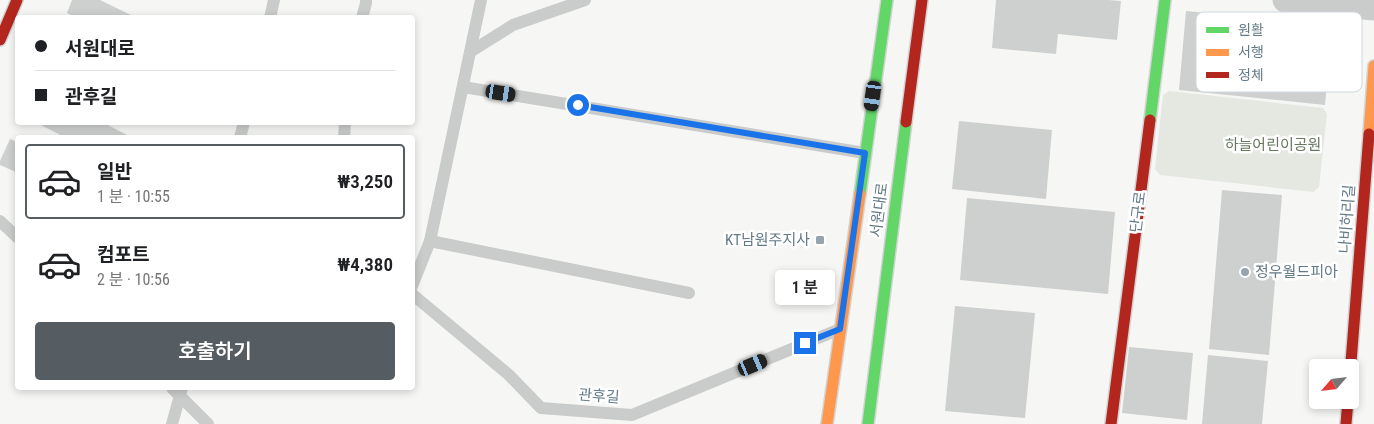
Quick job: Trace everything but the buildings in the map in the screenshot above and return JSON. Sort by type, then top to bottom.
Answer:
[{"type":"street","points":[[0,40],[17,0]]},
{"type":"street","name":"서원대로","points":[[827,424],[887,0]]},
{"type":"street","name":"서원대로","points":[[868,424],[922,0]]},
{"type":"street","name":"단구로","points":[[1111,424],[1166,0]]},
{"type":"street","points":[[1285,0],[1374,8]]},
{"type":"street","name":"나비허리길","points":[[1351,359],[1374,66]]},
{"type":"street","points":[[1346,424],[1347,409]]},
{"type":"lane","points":[[271,15],[274,0]]},
{"type":"lane","points":[[363,15],[366,0]]},
{"type":"lane","points":[[415,278],[430,241],[481,0]]},
{"type":"lane","points":[[470,52],[513,25],[585,0]]},
{"type":"lane","points":[[462,86],[865,153]]},
{"type":"lane","points":[[0,221],[15,235]]},
{"type":"lane","points":[[430,241],[689,293]]},
{"type":"lane","name":"관후길","points":[[415,297],[509,375],[541,408],[631,420],[840,329]]},
{"type":"lane","points":[[172,424],[178,390]]},
{"type":"lane","points":[[178,390],[208,424]]},
{"type":"green space","name":"하늘어린이공원","points":[[1169,91],[1323,108],[1327,114],[1319,187],[1314,192],[1160,175],[1155,169],[1163,95]]},
{"type":"traffic: fast","points":[[860,194],[887,0]]},
{"type":"traffic: fast","points":[[1150,120],[1165,0]]},
{"type":"traffic: fast","points":[[868,424],[906,122]]},
{"type":"traffic: slow","points":[[1369,134],[1374,66]]},
{"type":"traffic: slow","points":[[827,424],[860,194]]},
{"type":"traffic: jam","points":[[0,40],[17,0]]},
{"type":"traffic: jam","points":[[906,122],[922,0]]},
{"type":"traffic: jam","points":[[1111,424],[1150,120]]},
{"type":"traffic: jam","points":[[1351,359],[1369,134]]},
{"type":"traffic: jam","points":[[1346,424],[1347,409]]},
{"type":"place","name":"KT남원주지사","points":[[820,240]]},
{"type":"place","name":"정우월드피아","points":[[1245,272]]},
{"type":"route","points":[[578,105],[865,153],[840,329],[805,343]]}]
